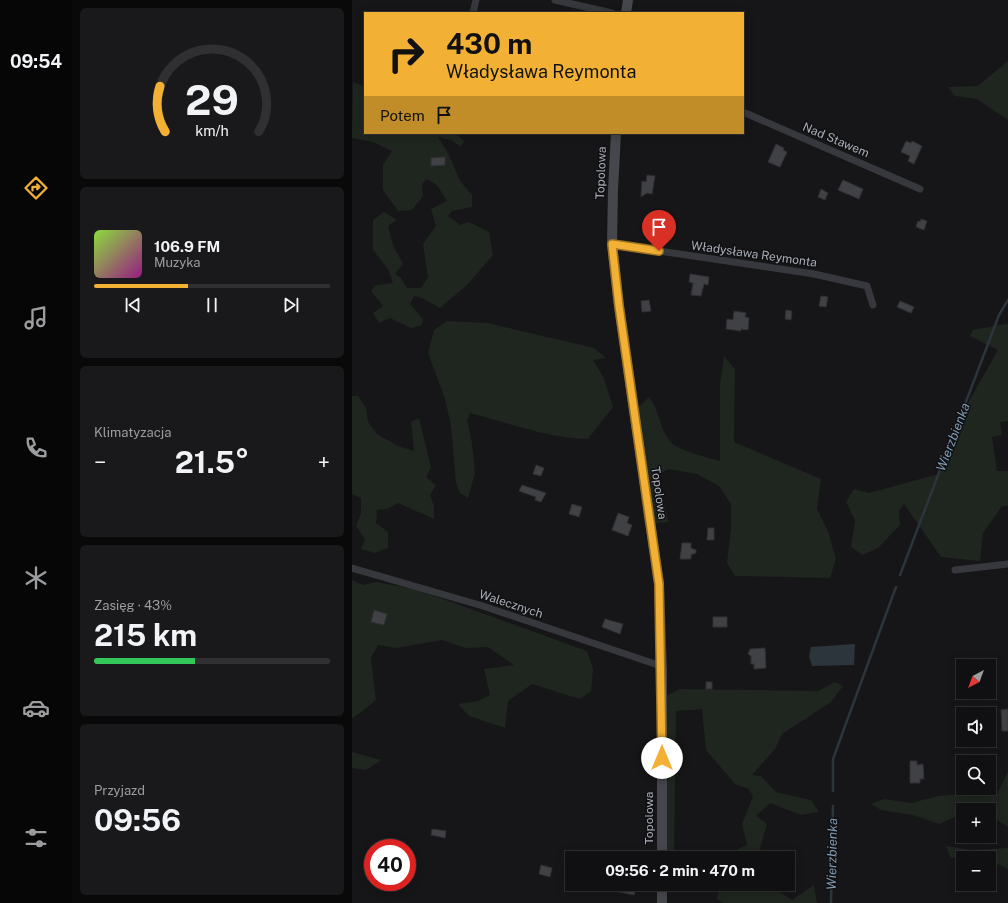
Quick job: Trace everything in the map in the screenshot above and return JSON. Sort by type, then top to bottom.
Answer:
[{"type":"street","points":[[473,12],[476,0]]},
{"type":"street","points":[[555,0],[608,12]]},
{"type":"street","points":[[626,12],[628,0]]},
{"type":"street","name":"Nad Stawem","points":[[744,112],[920,189]]},
{"type":"street","name":"Topolowa","points":[[616,134],[612,244],[619,306],[659,584],[662,851]]},
{"type":"street","name":"Władysława Reymonta","points":[[612,244],[848,280],[867,286],[873,305]]},
{"type":"street","points":[[955,570],[1008,564]]},
{"type":"street","name":"Walecznych","points":[[352,568],[483,606],[661,666]]},
{"type":"street","points":[[662,891],[662,903]]},
{"type":"shaded area","points":[[1008,61],[1008,120],[977,99],[955,96],[948,87],[978,86]]},
{"type":"shaded area","points":[[353,82],[364,87],[364,134],[456,134],[464,141],[461,147],[451,140],[438,137],[448,153],[460,181],[472,195],[472,207],[452,211],[448,216],[460,225],[469,222],[489,232],[493,255],[467,285],[440,308],[422,298],[414,296],[410,304],[423,319],[422,325],[411,328],[390,318],[379,323],[373,313],[383,306],[371,291],[376,285],[393,283],[388,269],[373,250],[373,220],[384,212],[397,220],[388,226],[393,245],[403,264],[395,274],[401,278],[407,288],[421,288],[428,277],[423,244],[436,226],[431,209],[447,201],[437,185],[427,179],[422,184],[423,196],[412,210],[398,211],[383,190],[383,165],[392,151],[373,142],[352,138]]},
{"type":"shaded area","points":[[447,321],[488,323],[594,348],[606,358],[593,360],[604,378],[613,407],[588,439],[543,433],[470,413],[467,420],[472,443],[475,473],[468,498],[460,493],[456,482],[451,426],[445,399],[428,353],[434,330]]},
{"type":"shaded area","points":[[1006,324],[1008,325],[1008,421],[1000,422],[1002,435],[992,437],[997,471],[1008,471],[1008,506],[1002,506],[983,533],[980,561],[941,557],[904,504],[899,511],[900,525],[878,548],[863,555],[851,547],[855,520],[846,502],[854,489],[869,493],[939,474],[968,403],[998,350],[970,336],[973,330]]},
{"type":"shaded area","points":[[724,356],[735,369],[734,442],[821,479],[817,509],[828,531],[836,559],[830,578],[735,576],[727,563],[731,528],[731,504],[719,486],[697,474],[668,469],[659,475],[668,522],[644,524],[632,414],[649,397],[655,407],[666,435],[673,444],[693,453],[720,461],[720,384]]},
{"type":"shaded area","points":[[352,396],[358,396],[366,408],[368,422],[377,434],[398,446],[414,451],[411,422],[419,418],[431,467],[426,477],[436,485],[430,495],[434,506],[434,519],[398,503],[387,509],[377,510],[376,523],[388,532],[388,548],[375,553],[361,549],[365,539],[356,526],[361,513],[361,498],[352,494]]},
{"type":"shaded area","points":[[352,580],[363,585],[376,582],[418,590],[587,651],[593,669],[591,691],[580,699],[532,684],[508,701],[505,728],[469,716],[458,704],[478,701],[490,695],[484,669],[514,665],[488,647],[466,648],[442,640],[396,648],[378,645],[371,658],[376,700],[352,718]]},
{"type":"shaded area","points":[[855,644],[854,665],[812,666],[809,656],[811,647]]},
{"type":"shaded area","points":[[835,682],[843,686],[831,702],[782,734],[775,749],[752,775],[761,776],[776,792],[811,800],[819,812],[801,815],[770,803],[756,816],[767,824],[760,848],[761,851],[734,851],[747,845],[742,824],[753,797],[749,789],[735,784],[706,750],[702,709],[676,711],[674,851],[664,851],[666,696],[680,689],[818,691]]},
{"type":"shaded area","points":[[352,752],[381,760],[366,770],[352,768]]},
{"type":"shaded area","points":[[1008,772],[1008,827],[996,819],[996,803],[956,803],[956,816],[939,824],[913,815],[881,810],[871,804],[884,799],[911,803],[938,796],[956,794],[996,796]]},
{"type":"shaded area","points":[[946,846],[971,850],[1008,848],[1008,869],[996,863],[996,851],[956,851],[956,858],[951,858]]},
{"type":"shaded area","points":[[814,885],[817,903],[723,903],[717,899],[719,891],[780,891],[792,900]]},
{"type":"building","points":[[906,141],[911,143],[912,141],[922,146],[914,164],[908,161],[910,156],[901,152]]},
{"type":"building","points":[[776,144],[784,148],[783,150],[787,152],[780,167],[768,162]]},
{"type":"building","points":[[445,157],[445,165],[431,166],[431,158]]},
{"type":"building","points":[[647,175],[655,176],[652,194],[647,193],[641,197],[642,181],[646,182]]},
{"type":"building","points":[[843,180],[863,189],[859,199],[838,190]]},
{"type":"building","points":[[821,189],[828,193],[825,200],[818,197]]},
{"type":"building","points":[[921,219],[927,221],[924,230],[916,227],[918,221],[920,222]]},
{"type":"building","points":[[690,274],[709,277],[708,285],[704,284],[701,296],[691,295],[693,283],[689,282]]},
{"type":"building","points":[[821,296],[828,297],[826,307],[819,306]]},
{"type":"building","points":[[649,300],[651,311],[642,312],[641,301]]},
{"type":"building","points":[[900,301],[914,307],[911,313],[897,307]]},
{"type":"building","points":[[786,310],[792,311],[791,320],[785,319]]},
{"type":"building","points":[[734,311],[746,313],[745,317],[749,318],[748,330],[741,329],[741,331],[726,329],[727,319],[733,320]]},
{"type":"building","points":[[536,465],[544,468],[541,476],[533,474]]},
{"type":"building","points":[[522,485],[546,493],[541,502],[535,500],[536,497],[519,491]]},
{"type":"building","points":[[572,504],[582,507],[579,517],[569,514]]},
{"type":"building","points":[[618,513],[629,517],[627,523],[632,525],[628,536],[612,530]]},
{"type":"building","points":[[708,528],[714,528],[714,540],[707,540]]},
{"type":"building","points":[[682,543],[691,543],[691,548],[696,550],[696,553],[691,555],[691,559],[680,559]]},
{"type":"building","points":[[374,610],[387,614],[384,625],[371,622]]},
{"type":"building","points":[[713,617],[727,617],[727,627],[713,627]]},
{"type":"building","points":[[605,619],[623,624],[620,634],[602,627]]},
{"type":"building","points":[[765,648],[766,668],[754,669],[754,664],[751,664],[751,656],[748,654],[750,649]]},
{"type":"building","points":[[706,682],[712,682],[712,689],[706,689]]},
{"type":"building","points":[[1008,709],[1008,731],[1002,731],[1001,710]]},
{"type":"building","points":[[910,761],[917,761],[917,765],[923,764],[924,779],[920,779],[920,783],[910,783]]},
{"type":"building","points":[[432,829],[446,831],[445,838],[431,835]]},
{"type":"building","points":[[541,865],[552,868],[550,877],[539,874]]},
{"type":"building","points":[[614,891],[635,891],[634,895]]},
{"type":"waterway","name":"Wierzbienka","points":[[900,575],[999,315],[1008,300]]},
{"type":"waterway","name":"Wierzbienka","points":[[833,791],[833,759],[896,587]]},
{"type":"waterway","name":"Wierzbienka","points":[[831,903],[833,806]]},
{"type":"route","points":[[659,251],[612,244],[619,306],[659,584],[662,672],[662,758]]}]
